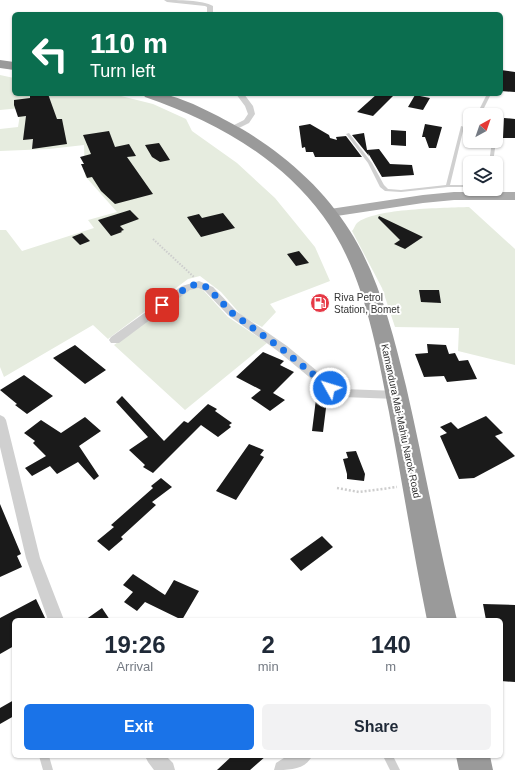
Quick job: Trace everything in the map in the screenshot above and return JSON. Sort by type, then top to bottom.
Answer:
[{"type":"highway","points":[[0,64],[12,66]]},
{"type":"highway","name":"Kamandura Mai-Mahiu Narok Road","points":[[155,96],[180,105],[233,129],[272,155],[301,181],[335,221],[364,275],[374,304],[397,395],[442,618]]},
{"type":"highway","points":[[473,758],[476,770]]},
{"type":"main road","points":[[503,194],[515,196]]},
{"type":"main road","points":[[335,221],[416,200],[463,195]]},
{"type":"street","points":[[167,0],[206,4],[210,6],[210,12]]},
{"type":"street","points":[[233,129],[247,121],[252,112],[252,108],[242,96]]},
{"type":"street","points":[[115,340],[186,288],[199,284],[209,289],[232,313],[282,349],[330,388],[342,393],[397,395]]},
{"type":"street","points":[[0,420],[33,558],[55,618]]},
{"type":"street","points":[[156,758],[166,770]]},
{"type":"street","points":[[283,770],[300,758]]},
{"type":"lane","points":[[482,108],[488,96]]},
{"type":"lane","points":[[448,186],[462,127]]},
{"type":"lane","points":[[348,134],[370,164],[382,186],[387,190],[401,191],[448,186],[463,186]]},
{"type":"lane","points":[[45,758],[48,770]]},
{"type":"lane","points":[[389,758],[395,770]]},
{"type":"path","points":[[153,239],[193,274],[199,284]]},
{"type":"path","points":[[337,488],[359,492],[375,489],[416,486]]},
{"type":"shaded area","points":[[0,75],[12,78],[12,96],[121,96],[153,104],[186,119],[192,131],[237,163],[275,198],[315,247],[330,281],[270,304],[276,312],[262,327],[242,316],[221,292],[200,276],[188,279],[108,339],[93,325],[4,377],[0,367],[0,230],[6,230],[22,251],[94,228],[88,220],[117,212],[85,176],[84,145],[49,149],[0,151],[0,129],[18,127],[21,108],[0,110]]},
{"type":"shaded area","points":[[469,207],[515,249],[515,365],[458,351],[459,328],[395,327],[382,288],[352,231],[357,223],[366,218],[379,214],[411,210]]},
{"type":"shaded area","points":[[198,288],[204,291],[228,317],[267,343],[185,410],[114,345],[191,289]]},
{"type":"building","points":[[503,70],[515,72],[515,92],[503,91]]},
{"type":"building","points":[[30,96],[49,96],[57,119],[62,119],[67,144],[32,149],[33,139],[23,140],[26,116],[18,117],[14,100],[30,98]]},
{"type":"building","points":[[375,96],[393,96],[373,116],[357,112]]},
{"type":"building","points":[[414,96],[430,98],[423,110],[408,107]]},
{"type":"building","points":[[504,118],[515,119],[515,138],[503,138]]},
{"type":"building","points":[[310,124],[329,135],[330,138],[337,140],[336,137],[346,136],[362,157],[315,157],[313,152],[306,152],[305,147],[302,148],[299,126]]},
{"type":"building","points":[[425,124],[442,127],[436,148],[429,148],[425,137],[422,137]]},
{"type":"building","points":[[391,130],[406,131],[406,146],[391,145]]},
{"type":"building","points":[[109,131],[115,147],[129,144],[136,156],[127,157],[153,194],[115,204],[101,191],[92,177],[87,178],[81,164],[84,164],[80,157],[91,154],[83,135]]},
{"type":"building","points":[[364,133],[367,150],[379,149],[390,164],[412,165],[414,175],[382,177],[368,153],[369,156],[352,135]]},
{"type":"building","points":[[159,143],[170,160],[160,162],[152,157],[145,145]]},
{"type":"building","points":[[130,210],[139,219],[120,226],[124,230],[111,236],[98,220]]},
{"type":"building","points":[[223,213],[235,228],[201,237],[187,217],[199,214],[202,218]]},
{"type":"building","points":[[379,216],[423,237],[405,249],[394,244],[400,240],[378,218]]},
{"type":"building","points":[[82,233],[90,241],[80,245],[72,237]]},
{"type":"building","points":[[299,251],[309,263],[296,266],[287,254]]},
{"type":"building","points":[[419,290],[439,290],[441,303],[421,302]]},
{"type":"building","points":[[427,344],[446,345],[449,354],[455,353],[459,361],[468,360],[477,379],[447,382],[444,376],[424,377],[415,354],[428,353]]},
{"type":"building","points":[[75,345],[106,370],[85,384],[53,358]]},
{"type":"building","points":[[263,352],[284,361],[280,365],[294,372],[273,393],[285,400],[270,411],[251,398],[261,390],[236,377]]},
{"type":"building","points":[[24,375],[53,396],[27,414],[15,405],[17,404],[0,390]]},
{"type":"building","points":[[122,396],[164,441],[184,421],[188,423],[208,404],[217,409],[215,411],[232,423],[229,425],[231,427],[218,437],[201,425],[153,473],[143,467],[145,465],[129,450],[148,437],[116,402]]},
{"type":"building","points":[[316,399],[327,400],[323,432],[312,431]]},
{"type":"building","points":[[486,416],[503,433],[495,436],[515,456],[474,478],[459,479],[440,436],[447,433],[440,427],[451,422],[458,429]]},
{"type":"building","points":[[85,417],[101,431],[79,446],[99,476],[94,480],[78,462],[57,474],[50,466],[32,476],[25,468],[46,456],[33,443],[35,441],[24,433],[41,420],[61,433]]},
{"type":"building","points":[[249,444],[264,450],[260,455],[264,457],[236,500],[216,491]]},
{"type":"building","points":[[356,451],[365,474],[364,481],[347,479],[343,459],[348,458],[346,452]]},
{"type":"building","points":[[161,478],[172,487],[152,502],[156,505],[121,537],[123,539],[109,551],[97,541],[114,527],[111,525],[153,488],[151,486]]},
{"type":"building","points":[[0,504],[21,554],[17,556],[22,567],[0,577]]},
{"type":"building","points":[[322,536],[333,547],[301,571],[290,559]]},
{"type":"building","points":[[133,574],[165,595],[174,580],[199,591],[183,618],[178,618],[145,602],[137,611],[124,602],[133,592],[123,585]]},
{"type":"building","points":[[36,599],[45,618],[12,618],[12,647],[0,654],[0,618]]},
{"type":"building","points":[[483,604],[515,605],[515,682],[503,681],[503,618],[486,618]]},
{"type":"building","points":[[102,608],[109,618],[88,618]]},
{"type":"building","points":[[12,701],[12,717],[0,724],[0,708]]},
{"type":"building","points":[[230,758],[264,758],[250,770],[217,770]]},
{"type":"place","name":"Riva Petrol Station, Bomet","points":[[320,303]]},
{"type":"route","points":[[162,305],[173,296],[192,285],[203,285],[209,289],[232,313],[253,330],[282,349],[330,388]]}]
